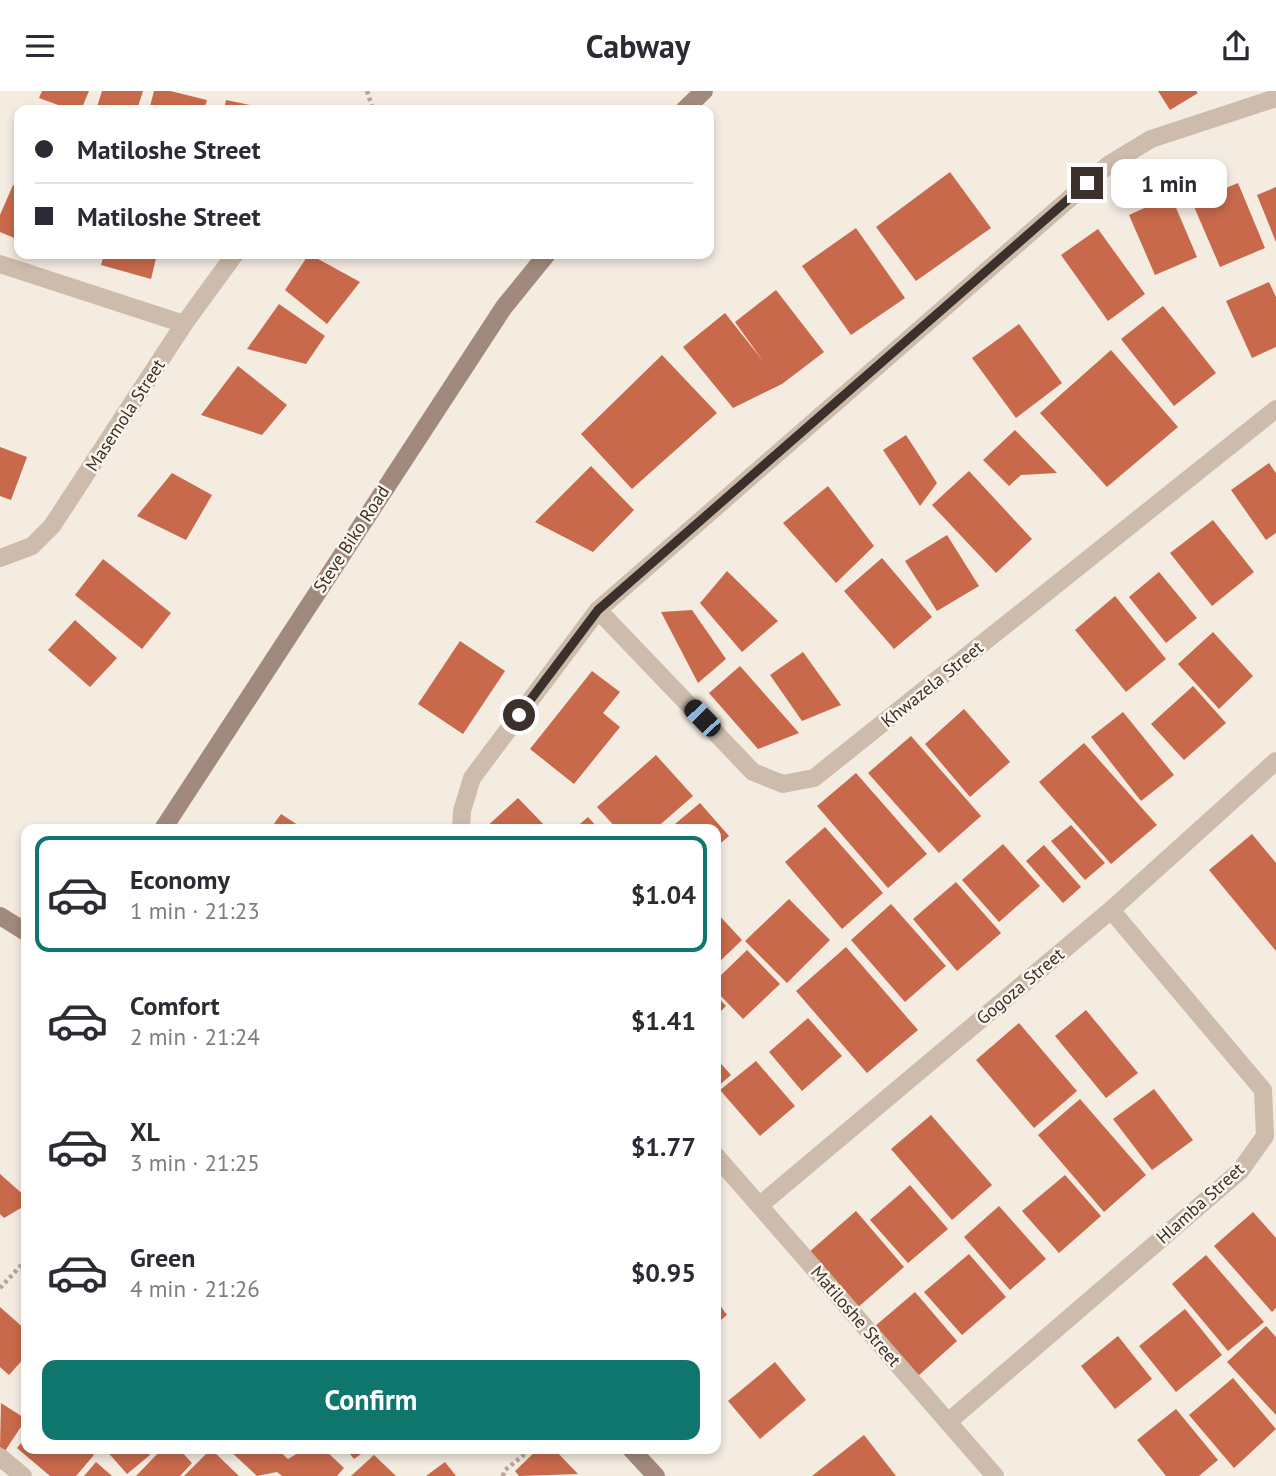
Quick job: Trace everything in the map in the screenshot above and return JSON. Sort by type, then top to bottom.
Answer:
[{"type":"street","points":[[689,105],[704,91]]},
{"type":"street","points":[[461,824],[462,811],[472,778],[598,610],[1108,165],[1151,139],[1276,98]]},
{"type":"street","name":"Masemola Street","points":[[0,558],[32,546],[52,526],[184,324],[231,259]]},
{"type":"street","name":"Steve Biko Road","points":[[166,824],[504,307],[543,259]]},
{"type":"street","points":[[0,264],[184,324]]},
{"type":"street","name":"Khwazela Street","points":[[598,610],[753,772],[783,784],[814,778],[1276,409]]},
{"type":"street","name":"Gogoza Street","points":[[760,1205],[1111,910],[1276,761]]},
{"type":"street","name":"Hlamba Street","points":[[948,1422],[1240,1171],[1265,1136],[1263,1090],[1111,910]]},
{"type":"street","points":[[0,916],[21,929]]},
{"type":"street","name":"Matiloshe Street","points":[[721,1162],[995,1476]]},
{"type":"street","points":[[636,1454],[656,1476]]},
{"type":"street","points":[[0,1457],[23,1476]]},
{"type":"path","points":[[0,1288],[21,1265]]},
{"type":"path","points":[[503,1476],[503,1471],[525,1454]]},
{"type":"building","points":[[42,91],[89,91],[83,105],[58,105],[39,98]]},
{"type":"building","points":[[102,91],[143,91],[139,105],[98,105]]},
{"type":"building","points":[[154,91],[170,91],[207,100],[206,105],[150,105]]},
{"type":"building","points":[[1158,91],[1196,91],[1198,93],[1170,110]]},
{"type":"building","points":[[226,100],[250,105],[225,105]]},
{"type":"building","points":[[950,172],[991,228],[916,281],[876,227]]},
{"type":"building","points":[[1238,183],[1265,248],[1220,267],[1192,202]]},
{"type":"building","points":[[13,185],[14,238],[0,232],[0,215]]},
{"type":"building","points":[[1276,187],[1276,242],[1257,195]]},
{"type":"building","points":[[1171,196],[1197,257],[1155,275],[1129,215]]},
{"type":"building","points":[[856,228],[905,298],[851,335],[802,266]]},
{"type":"building","points":[[1098,229],[1145,294],[1108,321],[1061,255]]},
{"type":"building","points":[[103,259],[156,259],[151,279],[101,265]]},
{"type":"building","points":[[306,259],[318,259],[360,282],[327,324],[285,290]]},
{"type":"building","points":[[1269,282],[1276,297],[1276,347],[1252,358],[1226,301]]},
{"type":"building","points":[[776,290],[824,352],[782,384],[733,408],[683,347],[725,313],[763,361],[735,322]]},
{"type":"building","points":[[279,304],[325,336],[306,364],[247,349]]},
{"type":"building","points":[[1163,306],[1216,373],[1174,406],[1121,339]]},
{"type":"building","points":[[1019,324],[1062,383],[1016,418],[972,358]]},
{"type":"building","points":[[1111,350],[1178,427],[1107,487],[1040,413]]},
{"type":"building","points":[[662,355],[717,413],[632,489],[581,434]]},
{"type":"building","points":[[238,366],[287,405],[262,435],[201,415]]},
{"type":"building","points":[[1015,430],[1057,473],[1021,475],[1009,486],[983,460]]},
{"type":"building","points":[[906,435],[937,483],[920,506],[883,450]]},
{"type":"building","points":[[0,447],[27,457],[11,500],[0,496]]},
{"type":"building","points":[[1269,463],[1276,473],[1276,533],[1266,540],[1231,490]]},
{"type":"building","points":[[591,466],[634,510],[593,552],[535,522]]},
{"type":"building","points":[[969,471],[1032,539],[996,573],[932,505]]},
{"type":"building","points":[[172,473],[212,495],[186,540],[137,516]]},
{"type":"building","points":[[828,486],[874,546],[836,583],[783,523]]},
{"type":"building","points":[[1213,520],[1254,572],[1212,606],[1170,553]]},
{"type":"building","points":[[947,535],[979,586],[937,611],[905,561]]},
{"type":"building","points":[[882,558],[932,617],[894,649],[844,591]]},
{"type":"building","points":[[103,559],[171,613],[142,649],[75,595]]},
{"type":"building","points":[[727,571],[778,621],[742,652],[700,603]]},
{"type":"building","points":[[1159,572],[1197,618],[1166,643],[1129,597]]},
{"type":"building","points":[[1115,596],[1166,659],[1126,692],[1075,630]]},
{"type":"building","points":[[692,610],[726,659],[698,683],[661,612]]},
{"type":"building","points":[[75,620],[117,658],[90,687],[48,650]]},
{"type":"building","points":[[1213,632],[1253,676],[1219,709],[1178,664]]},
{"type":"building","points":[[460,641],[505,671],[463,734],[418,704]]},
{"type":"building","points":[[803,652],[841,705],[802,721],[770,675]]},
{"type":"building","points":[[740,666],[799,733],[758,749],[709,693]]},
{"type":"building","points":[[592,671],[620,692],[603,713],[620,727],[574,784],[530,749]]},
{"type":"building","points":[[1193,686],[1226,723],[1184,760],[1151,724]]},
{"type":"building","points":[[964,709],[1010,762],[970,797],[925,744]]},
{"type":"building","points":[[1123,712],[1174,775],[1141,801],[1091,737]]},
{"type":"building","points":[[911,736],[981,816],[939,853],[868,773]]},
{"type":"building","points":[[1084,743],[1157,825],[1111,864],[1039,782]]},
{"type":"building","points":[[656,755],[693,796],[661,824],[612,824],[597,807]]},
{"type":"building","points":[[856,773],[927,854],[888,888],[817,806]]},
{"type":"building","points":[[518,798],[543,824],[489,824]]},
{"type":"building","points":[[700,803],[718,824],[675,824]]},
{"type":"building","points":[[281,814],[296,824],[274,824]]},
{"type":"building","points":[[588,817],[594,824],[580,824]]},
{"type":"building","points":[[1071,825],[1105,863],[1085,880],[1051,841]]},
{"type":"building","points":[[721,827],[729,836],[721,843]]},
{"type":"building","points":[[825,827],[883,893],[842,929],[785,862]]},
{"type":"building","points":[[1252,834],[1276,863],[1276,951],[1209,870]]},
{"type":"building","points":[[1003,844],[1040,886],[999,922],[962,880]]},
{"type":"building","points":[[1044,845],[1081,887],[1063,903],[1026,861]]},
{"type":"building","points":[[956,882],[1001,933],[957,971],[913,919]]},
{"type":"building","points":[[789,899],[830,940],[787,983],[745,941]]},
{"type":"building","points":[[891,904],[946,966],[905,1002],[851,940]]},
{"type":"building","points":[[721,917],[742,940],[721,960]]},
{"type":"building","points":[[846,947],[918,1030],[867,1073],[796,991]]},
{"type":"building","points":[[747,950],[780,984],[743,1019],[721,996],[721,975]]},
{"type":"building","points":[[1086,1010],[1138,1073],[1106,1098],[1055,1036]]},
{"type":"building","points":[[808,1018],[842,1056],[802,1091],[769,1052]]},
{"type":"building","points":[[1019,1023],[1077,1091],[1034,1128],[976,1060]]},
{"type":"building","points":[[756,1061],[795,1106],[760,1136],[721,1089]]},
{"type":"building","points":[[721,1064],[731,1075],[721,1084]]},
{"type":"building","points":[[1154,1089],[1193,1140],[1152,1170],[1113,1119]]},
{"type":"building","points":[[1080,1099],[1146,1175],[1104,1212],[1038,1135]]},
{"type":"building","points":[[931,1115],[992,1185],[952,1220],[891,1149]]},
{"type":"building","points":[[0,1174],[21,1193],[21,1208],[4,1218],[0,1214]]},
{"type":"building","points":[[1065,1175],[1101,1216],[1059,1253],[1022,1211]]},
{"type":"building","points":[[910,1185],[948,1229],[908,1263],[870,1220]]},
{"type":"building","points":[[999,1206],[1046,1259],[1010,1290],[964,1237]]},
{"type":"building","points":[[856,1211],[904,1267],[856,1309],[808,1253]]},
{"type":"building","points":[[1253,1212],[1276,1238],[1276,1308],[1272,1312],[1214,1246]]},
{"type":"building","points":[[969,1254],[1006,1297],[962,1335],[924,1292]]},
{"type":"building","points":[[1206,1255],[1264,1322],[1228,1351],[1172,1284]]},
{"type":"building","points":[[915,1292],[957,1341],[918,1376],[874,1327]]},
{"type":"building","points":[[0,1307],[21,1326],[21,1362],[9,1375],[0,1367]]},
{"type":"building","points":[[721,1307],[727,1315],[721,1320]]},
{"type":"building","points":[[1185,1309],[1222,1355],[1176,1392],[1139,1346]]},
{"type":"building","points":[[1266,1326],[1276,1337],[1276,1415],[1227,1362]]},
{"type":"building","points":[[1118,1336],[1152,1379],[1115,1409],[1081,1366]]},
{"type":"building","points":[[775,1362],[806,1400],[760,1439],[728,1401]]},
{"type":"building","points":[[1233,1378],[1276,1429],[1234,1468],[1189,1415]]},
{"type":"building","points":[[1,1403],[21,1416],[21,1427],[5,1451],[0,1447]]},
{"type":"building","points":[[1176,1409],[1218,1460],[1199,1476],[1166,1476],[1137,1440]]},
{"type":"building","points":[[864,1435],[896,1476],[812,1476]]},
{"type":"building","points":[[24,1454],[94,1455],[76,1476],[50,1476]]},
{"type":"building","points":[[109,1454],[149,1454],[150,1455],[127,1474]]},
{"type":"building","points":[[157,1454],[184,1454],[192,1463],[180,1476],[136,1476]]},
{"type":"building","points":[[206,1454],[216,1454],[239,1476],[184,1476]]},
{"type":"building","points":[[233,1454],[282,1454],[288,1459],[296,1454],[329,1454],[344,1468],[337,1476],[282,1476],[277,1472],[257,1476]]},
{"type":"building","points":[[533,1454],[559,1454],[578,1474],[519,1476],[515,1471]]},
{"type":"building","points":[[374,1455],[396,1476],[351,1476]]},
{"type":"building","points":[[96,1462],[112,1476],[84,1476]]},
{"type":"building","points":[[445,1462],[456,1476],[426,1476]]},
{"type":"route","points":[[519,715],[598,610],[1087,183]]}]
